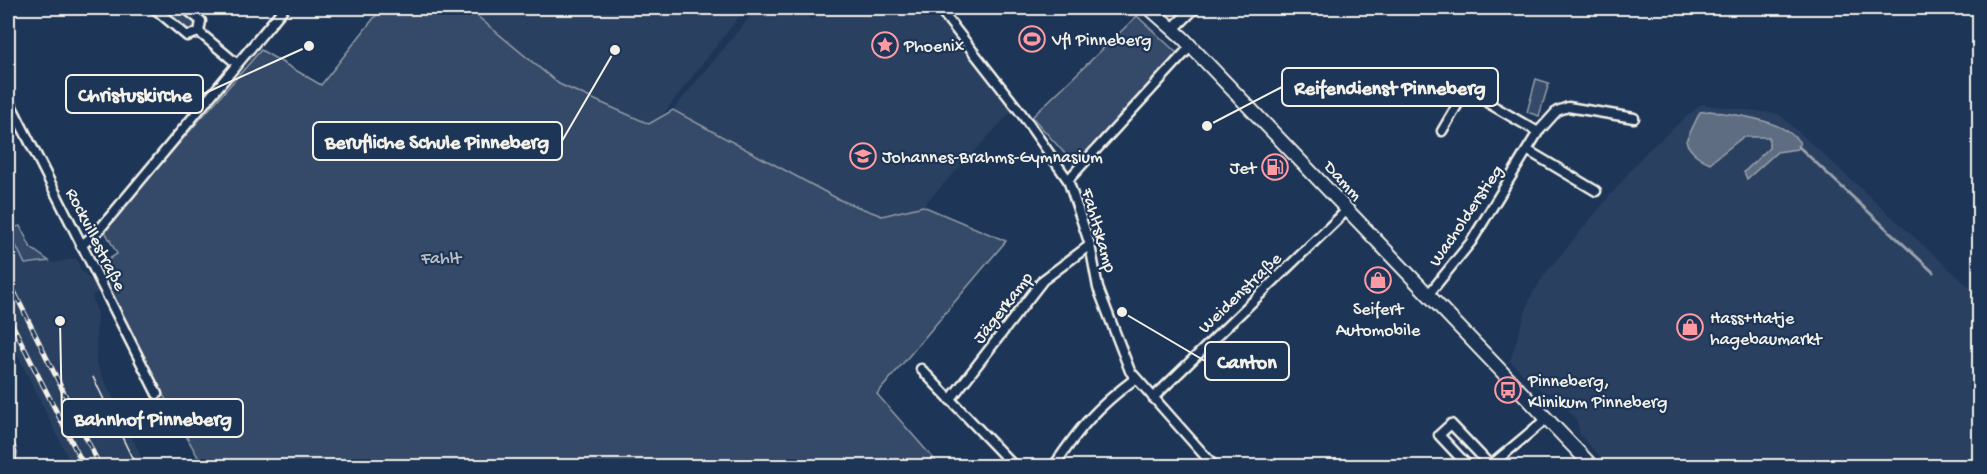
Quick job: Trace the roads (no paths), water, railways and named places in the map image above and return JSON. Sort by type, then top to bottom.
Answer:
[{"type":"main road","name":"Damm","points":[[1149,8],[1191,46],[1592,466]]},
{"type":"street","points":[[154,8],[187,36],[199,32]]},
{"type":"street","points":[[185,8],[201,21],[199,32]]},
{"type":"street","points":[[81,246],[99,230],[284,8]]},
{"type":"street","name":"Fahltskamp","points":[[939,8],[1021,113],[1068,180],[1090,245],[1098,288],[1122,351],[1136,378],[1214,466]]},
{"type":"street","points":[[1173,29],[1194,8]]},
{"type":"street","points":[[199,32],[236,63]]},
{"type":"street","points":[[1068,180],[1191,46]]},
{"type":"street","points":[[1442,131],[1472,80],[1488,103],[1538,132]]},
{"type":"street","name":"Rockvillestraße","points":[[8,99],[157,394]]},
{"type":"street","name":"Wacholderstieg","points":[[1428,295],[1471,242],[1538,132],[1557,111],[1568,106],[1634,118]]},
{"type":"street","points":[[1527,150],[1596,191]]},
{"type":"street","name":"Weidenstraße","points":[[1153,398],[1347,210]]},
{"type":"street","name":"Jägerkamp","points":[[950,400],[1043,280],[1090,245]]},
{"type":"street","points":[[921,369],[1014,466]]},
{"type":"street","points":[[1054,466],[1084,422],[1101,405],[1136,378]]},
{"type":"street","points":[[1468,466],[1439,435],[1451,424],[1491,466],[1546,419]]},
{"type":"street","points":[[8,442],[11,453],[10,466]]},
{"type":"waterway","points":[[1798,146],[1933,272]]},
{"type":"tram line","points":[[93,377],[136,466]]},
{"type":"railway","points":[[8,279],[100,466]]},
{"type":"railway","points":[[8,316],[84,466]]},
{"type":"place","name":"Vfl Pinneberg","points":[[1032,39]]},
{"type":"place","name":"Phoenix","points":[[885,45]]},
{"type":"place","name":"Christuskirche","points":[[309,46]]},
{"type":"place","name":"Berufliche Schule Pinneberg","points":[[615,50]]},
{"type":"place","name":"Reifendienst Pinneberg","points":[[1207,126]]},
{"type":"place","name":"Johannes-Brahms-Gymnasium","points":[[863,156]]},
{"type":"place","name":"Jet","points":[[1275,167]]},
{"type":"place","name":"Seifert Automobile","points":[[1378,280]]},
{"type":"place","name":"Canton","points":[[1122,312]]},
{"type":"place","name":"Bahnhof Pinneberg","points":[[60,321]]},
{"type":"place","name":"Hass+Hatje hagebaumarkt","points":[[1690,327]]},
{"type":"place","name":"Pinneberg, Klinikum Pinneberg","points":[[1508,390]]},
{"type":"park label","name":"Fahlt","points":[[441,257]]}]
